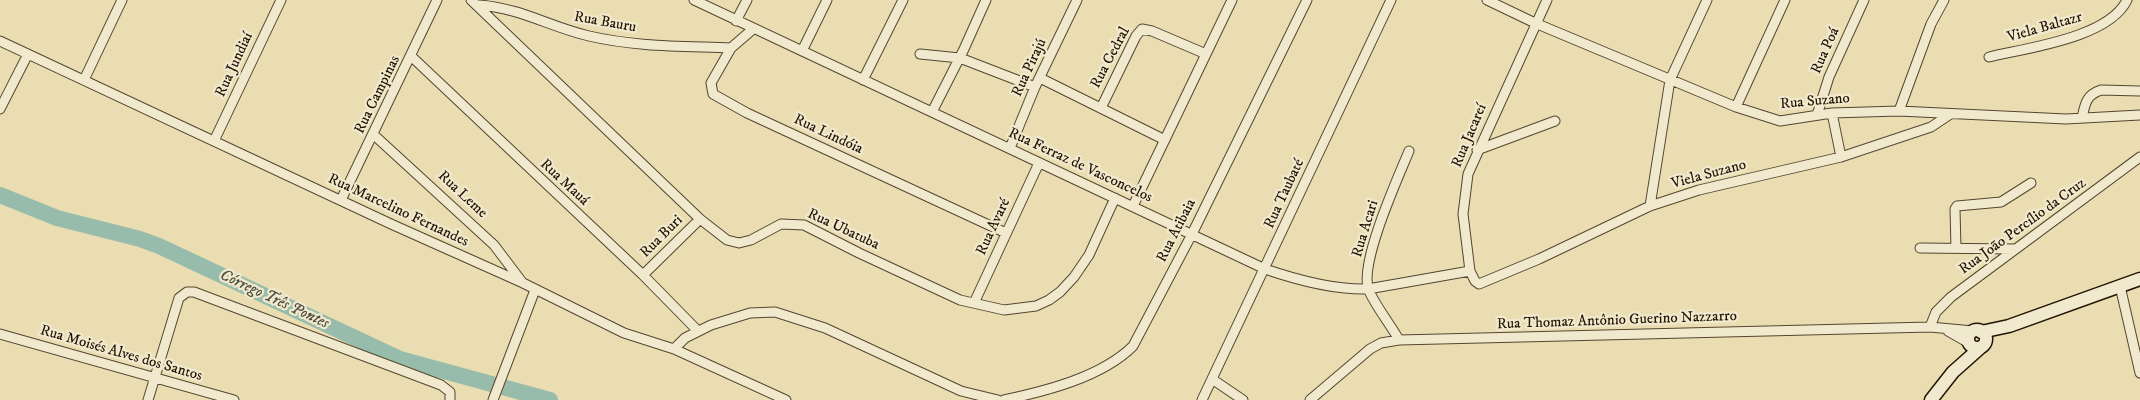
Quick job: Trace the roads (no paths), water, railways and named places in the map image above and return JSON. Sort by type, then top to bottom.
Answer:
[{"type":"main road","points":[[1931,400],[1954,372],[1976,340],[2009,326],[2140,279]]},
{"type":"street","points":[[84,80],[122,0]]},
{"type":"street","name":"Rua Jundiaí","points":[[214,141],[281,0]]},
{"type":"street","name":"Rua Campinas","points":[[341,200],[412,57],[437,0]]},
{"type":"street","name":"Rua Ferraz de Vasconcelos","points":[[694,0],[1265,269],[1325,285],[1368,290],[1470,271]]},
{"type":"street","points":[[736,21],[747,0]]},
{"type":"street","points":[[802,51],[827,0]]},
{"type":"street","points":[[863,80],[903,0]]},
{"type":"street","points":[[932,112],[960,58],[986,0]]},
{"type":"street","name":"Rua Pirajú","points":[[1010,148],[1035,87],[1076,0]]},
{"type":"street","points":[[1133,206],[1232,0]]},
{"type":"street","name":"Rua Atibaia","points":[[1004,400],[1040,392],[1120,358],[1133,346],[1192,234],[1306,0]]},
{"type":"street","name":"Rua Taubaté","points":[[1202,400],[1392,0]]},
{"type":"street","name":"Rua Suzano","points":[[1487,0],[1670,80],[1736,107],[1780,121],[1832,113],[1899,112],[2082,118],[2140,115]]},
{"type":"street","name":"Rua Jacareí","points":[[1470,271],[1463,214],[1468,174],[1477,150],[1546,0]]},
{"type":"street","points":[[1650,206],[1670,80],[1707,0]]},
{"type":"street","points":[[1736,107],[1785,0]]},
{"type":"street","name":"Rua Poá","points":[[1817,116],[1826,84],[1864,0]]},
{"type":"street","points":[[1899,112],[1931,24],[1944,0]]},
{"type":"street","name":"Viela Baltazr","points":[[1990,57],[2073,36],[2096,28],[2111,18],[2127,0]]},
{"type":"street","name":"Rua Bauru","points":[[475,3],[509,8],[566,30],[592,37],[647,44],[731,48]]},
{"type":"street","name":"Rua Ubatuba","points":[[475,3],[700,219],[727,240],[739,243],[751,240],[781,224],[804,224],[859,253],[960,300],[1004,310],[1036,306],[1049,300],[1074,277],[1089,255],[1115,198]]},
{"type":"street","name":"Rua Lindóia","points":[[753,29],[731,48],[710,84],[714,94],[747,113],[1006,233]]},
{"type":"street","name":"Rua Cedral","points":[[1101,108],[1136,36],[1142,29],[1152,31],[1206,54]]},
{"type":"street","name":"Rua Marcelino Fernandes","points":[[0,41],[523,283],[624,332],[674,349],[786,400]]},
{"type":"street","points":[[0,109],[28,54]]},
{"type":"street","points":[[920,54],[960,58],[1035,87]]},
{"type":"street","name":"Rua Mauá","points":[[412,57],[643,275],[697,330]]},
{"type":"street","points":[[1040,78],[1164,140]]},
{"type":"street","points":[[2082,118],[2086,100],[2095,92],[2101,90],[2140,91]]},
{"type":"street","points":[[1832,113],[1841,156]]},
{"type":"street","name":"Viela Suzano","points":[[1470,271],[1474,281],[1479,284],[1539,259],[1650,206],[1699,190],[1841,156],[1931,126],[1949,115]]},
{"type":"street","points":[[1477,150],[1555,121]]},
{"type":"street","name":"Rua Leme","points":[[374,135],[494,245],[523,283]]},
{"type":"street","name":"Rua Acari","points":[[1368,290],[1368,275],[1378,230],[1409,151]]},
{"type":"street","name":"Rua João Percílio da Cruz","points":[[1930,327],[1942,304],[2140,157]]},
{"type":"street","name":"Rua Avaré","points":[[974,304],[1039,163]]},
{"type":"street","points":[[1956,248],[1955,209],[1958,206],[2001,202],[2031,183]]},
{"type":"street","name":"Rua Buri","points":[[643,275],[700,219]]},
{"type":"street","points":[[1920,248],[2015,249]]},
{"type":"street","points":[[2120,286],[2140,373]]},
{"type":"street","points":[[493,400],[535,290]]},
{"type":"street","points":[[1368,290],[1399,340]]},
{"type":"street","points":[[148,400],[179,298],[183,293],[194,292],[447,388],[450,392],[450,400]]},
{"type":"street","points":[[674,349],[697,330],[750,313],[775,312],[825,328],[961,391],[998,400]]},
{"type":"street","name":"Rua Thomaz Antônio Guerino Nazzarro","points":[[1310,400],[1370,349],[1381,343],[1399,340],[1930,327],[1976,340]]},
{"type":"street","name":"Rua Moisés Alves dos Santos","points":[[0,334],[234,400]]},
{"type":"street","points":[[1212,379],[1243,400]]},
{"type":"waterway","name":"Córrego Três Pontes","points":[[0,195],[57,218],[140,239],[159,246],[400,359],[550,400]]}]
